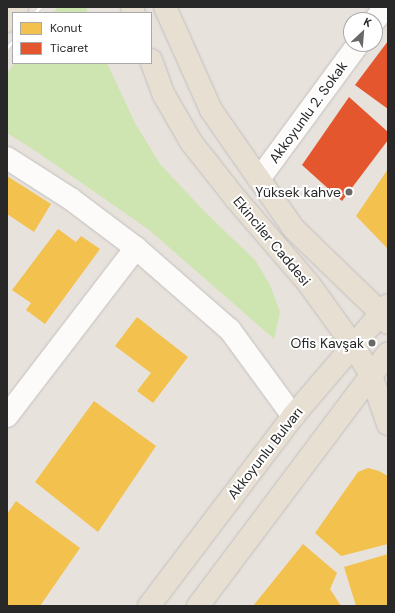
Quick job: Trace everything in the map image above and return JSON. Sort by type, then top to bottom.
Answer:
[{"type":"main road","name":"Ekinciler Caddesi","points":[[165,7],[211,110],[294,229],[386,314]]},
{"type":"main road","name":"Ekinciler Caddesi","points":[[152,63],[164,95],[191,142],[236,199],[309,284],[353,345],[371,375],[388,424]]},
{"type":"main road","name":"Akkoyunlu Bulvarı","points":[[149,606],[293,416],[353,345],[386,314]]},
{"type":"main road","points":[[198,606],[388,353]]},
{"type":"street","name":"Akkoyunlu 2. Sokak","points":[[259,179],[352,52]]},
{"type":"street","points":[[7,158],[71,199],[136,248],[230,330],[293,416]]},
{"type":"street","points":[[7,416],[136,248]]},
{"type":"green space","points":[[58,7],[86,7],[88,12],[54,12]]},
{"type":"green space","points":[[14,64],[107,64],[135,123],[160,164],[206,213],[255,260],[270,285],[280,312],[274,339],[148,229],[7,133],[7,73]]},
{"type":"building: Konut","points":[[388,169],[388,249],[356,216]]},
{"type":"building: Konut","points":[[7,176],[51,204],[34,232],[7,214]]},
{"type":"building: Konut","points":[[58,229],[76,242],[81,236],[100,249],[45,324],[26,310],[31,303],[12,290]]},
{"type":"building: Konut","points":[[137,317],[188,357],[153,403],[137,391],[151,373],[115,346]]},
{"type":"building: Konut","points":[[94,401],[156,446],[98,532],[35,482]]},
{"type":"building: Konut","points":[[368,468],[379,471],[388,476],[388,544],[341,556],[315,533],[358,472]]},
{"type":"building: Konut","points":[[16,501],[80,548],[40,606],[7,606],[7,514]]},
{"type":"building: Konut","points":[[303,544],[337,573],[330,589],[341,606],[253,606]]},
{"type":"building: Konut","points":[[388,554],[388,606],[356,606],[344,567]]},
{"type":"building: Ticaret","points":[[388,41],[388,109],[355,85],[380,52],[383,52],[383,48]]},
{"type":"building: Ticaret","points":[[349,97],[388,132],[388,140],[342,201],[302,165]]},
{"type":"railway","points":[[36,12],[40,7]]},
{"type":"railway","points":[[7,48],[12,42]]},
{"type":"place","name":"Yüksek kahve","points":[[349,192]]},
{"type":"place","name":"Ofis Kavşak","points":[[372,343]]}]
